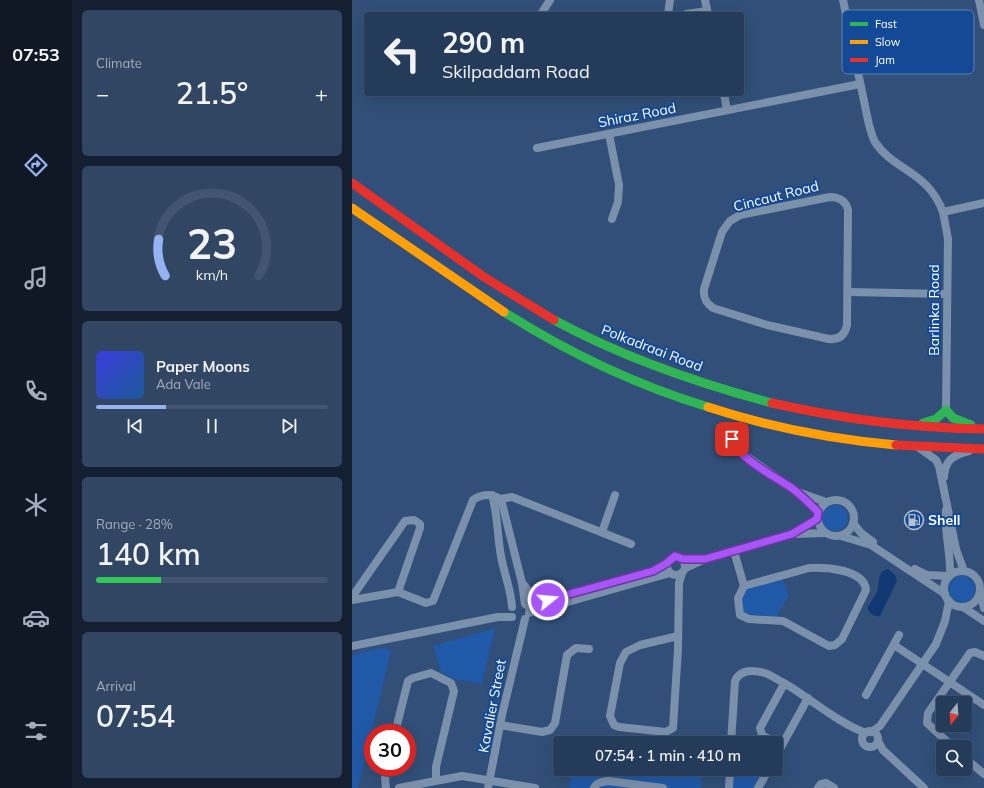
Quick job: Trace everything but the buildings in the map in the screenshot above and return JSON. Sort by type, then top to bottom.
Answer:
[{"type":"main road","name":"Polkadraai Road","points":[[352,183],[529,306],[593,341],[678,374],[738,394],[816,414],[874,423],[984,429]]},
{"type":"main road","points":[[352,208],[508,315],[563,346],[638,381],[707,407],[774,426],[834,437],[918,446],[983,449]]},
{"type":"main road","points":[[874,423],[894,421],[929,422],[936,420],[946,410],[953,418],[963,423],[984,425]]},
{"type":"street","points":[[542,12],[550,0]]},
{"type":"street","points":[[668,12],[670,0]]},
{"type":"street","points":[[706,0],[708,12]]},
{"type":"street","name":"Barlinka Road","points":[[844,0],[846,10]]},
{"type":"street","points":[[979,0],[984,25]]},
{"type":"street","name":"Barlinka Road","points":[[858,74],[869,125],[875,141],[884,152],[923,182],[934,193],[943,212],[948,239],[946,410]]},
{"type":"street","name":"Shiraz Road","points":[[537,148],[860,84]]},
{"type":"street","points":[[724,96],[727,110]]},
{"type":"street","points":[[609,134],[619,189],[618,202],[612,219]]},
{"type":"street","name":"Cincaut Road","points":[[830,197],[836,197],[843,200],[847,205],[848,210],[848,292],[846,330],[843,335],[836,340],[767,325],[713,308],[706,301],[703,294],[722,232],[730,221],[740,215],[830,197]]},
{"type":"street","points":[[943,212],[984,203]]},
{"type":"street","points":[[848,292],[947,294]]},
{"type":"street","points":[[733,431],[734,444],[742,453],[794,490],[818,515],[820,528],[825,533],[831,536],[840,536],[871,545],[947,598],[984,621]]},
{"type":"street","points":[[918,446],[936,460],[943,484],[946,508],[956,549],[964,571]]},
{"type":"street","points":[[943,484],[944,468],[948,461],[958,454],[983,449]]},
{"type":"street","points":[[794,490],[826,502],[836,500],[846,502],[853,513],[853,523],[849,531],[840,536]]},
{"type":"street","points":[[352,598],[398,592],[426,603],[432,601],[473,500],[480,496],[492,495],[500,499],[512,497],[631,544]]},
{"type":"street","points":[[492,495],[498,520],[501,558],[511,592],[520,612]]},
{"type":"street","points":[[602,532],[615,495]]},
{"type":"street","points":[[500,499],[522,583],[520,612]]},
{"type":"street","points":[[792,534],[818,515],[826,502]]},
{"type":"street","points":[[876,741],[880,726],[936,644],[945,621],[947,598],[945,582],[950,576],[950,559],[945,522],[946,508]]},
{"type":"street","points":[[352,598],[405,521],[414,520],[420,524],[420,528],[398,592]]},
{"type":"street","points":[[853,523],[867,538],[920,571],[932,576],[950,576],[964,571],[972,573],[980,583],[980,591],[984,608]]},
{"type":"street","points":[[352,646],[498,618],[678,572],[705,559],[792,534],[825,533]]},
{"type":"street","points":[[734,551],[744,586],[738,598],[738,612],[742,617],[783,621],[830,646],[836,645],[842,639],[866,590],[865,584],[862,580],[848,572],[820,568],[809,568],[744,586]]},
{"type":"street","points":[[520,612],[548,600],[653,571],[667,563],[675,556],[683,559],[705,559]]},
{"type":"street","points":[[678,636],[631,648],[621,657],[610,716],[614,725],[619,727],[666,732],[673,728],[678,636],[678,572],[683,559]]},
{"type":"street","points":[[667,563],[678,572]]},
{"type":"street","points":[[522,583],[530,594],[536,598],[548,600]]},
{"type":"street","points":[[945,621],[953,611],[976,600],[980,591]]},
{"type":"street","name":"Kavalier Street","points":[[489,784],[500,725],[521,630],[520,612]]},
{"type":"street","points":[[866,695],[899,636]]},
{"type":"street","points":[[894,645],[984,705]]},
{"type":"street","points":[[500,725],[542,732],[550,730],[555,723],[567,655],[576,648],[589,649]]},
{"type":"street","points":[[945,740],[930,726],[926,720],[928,713],[970,653],[975,652],[984,656]]},
{"type":"street","points":[[731,736],[735,681],[740,673],[744,671],[763,672],[808,698],[856,729],[867,734],[924,788]]},
{"type":"street","points":[[397,724],[406,686],[410,680],[432,673],[452,683],[454,691],[436,767],[436,780]]},
{"type":"street","points":[[764,736],[760,728],[784,684]]},
{"type":"street","points":[[783,736],[808,698]]},
{"type":"street","points":[[876,741],[865,744],[867,734],[880,726]]},
{"type":"street","points":[[972,764],[984,774]]},
{"type":"street","points":[[385,776],[386,788]]},
{"type":"street","points":[[399,788],[462,776],[489,784],[535,788]]},
{"type":"street","points":[[729,788],[730,776]]},
{"type":"street","points":[[758,788],[765,776]]},
{"type":"street","points":[[594,788],[596,784],[608,781],[663,788]]},
{"type":"street","points":[[818,788],[821,784],[826,783],[834,788]]},
{"type":"shaded area","points":[[835,505],[844,509],[848,518],[844,527],[835,531],[826,527],[822,518],[826,509]]},
{"type":"shaded area","points":[[888,569],[895,575],[897,581],[880,616],[876,616],[867,608],[876,594],[881,573]]},
{"type":"shaded area","points":[[962,576],[971,580],[975,589],[971,598],[962,602],[953,598],[949,589],[953,580]]},
{"type":"shaded area","points":[[782,579],[789,595],[776,617],[744,614],[741,608],[741,602],[745,589]]},
{"type":"shaded area","points":[[495,628],[482,684],[454,679],[441,672],[433,646]]},
{"type":"shaded area","points":[[380,648],[391,650],[373,724],[364,724],[364,763],[358,788],[352,788],[352,655]]},
{"type":"shaded area","points":[[571,776],[702,776],[701,788],[569,788]]},
{"type":"shaded area","points":[[733,776],[761,776],[754,788],[732,788]]},
{"type":"traffic: fast","points":[[504,312],[552,341],[628,378],[708,407]]},
{"type":"traffic: fast","points":[[554,320],[606,346],[660,368],[716,387],[772,403]]},
{"type":"traffic: fast","points":[[923,423],[936,419],[946,410],[953,418],[971,425]]},
{"type":"traffic: slow","points":[[352,208],[504,312]]},
{"type":"traffic: slow","points":[[708,407],[754,421],[824,436],[896,445]]},
{"type":"traffic: jam","points":[[352,183],[484,277],[554,320]]},
{"type":"traffic: jam","points":[[772,403],[825,414],[877,422],[930,427],[984,429]]},
{"type":"traffic: jam","points":[[896,445],[984,449]]},
{"type":"place","name":"Shell","points":[[914,520]]},
{"type":"route","points":[[548,600],[653,571],[667,563],[675,556],[679,556],[683,559],[705,559],[792,534],[817,519],[818,512],[794,490],[747,458],[736,448],[732,439]]}]
